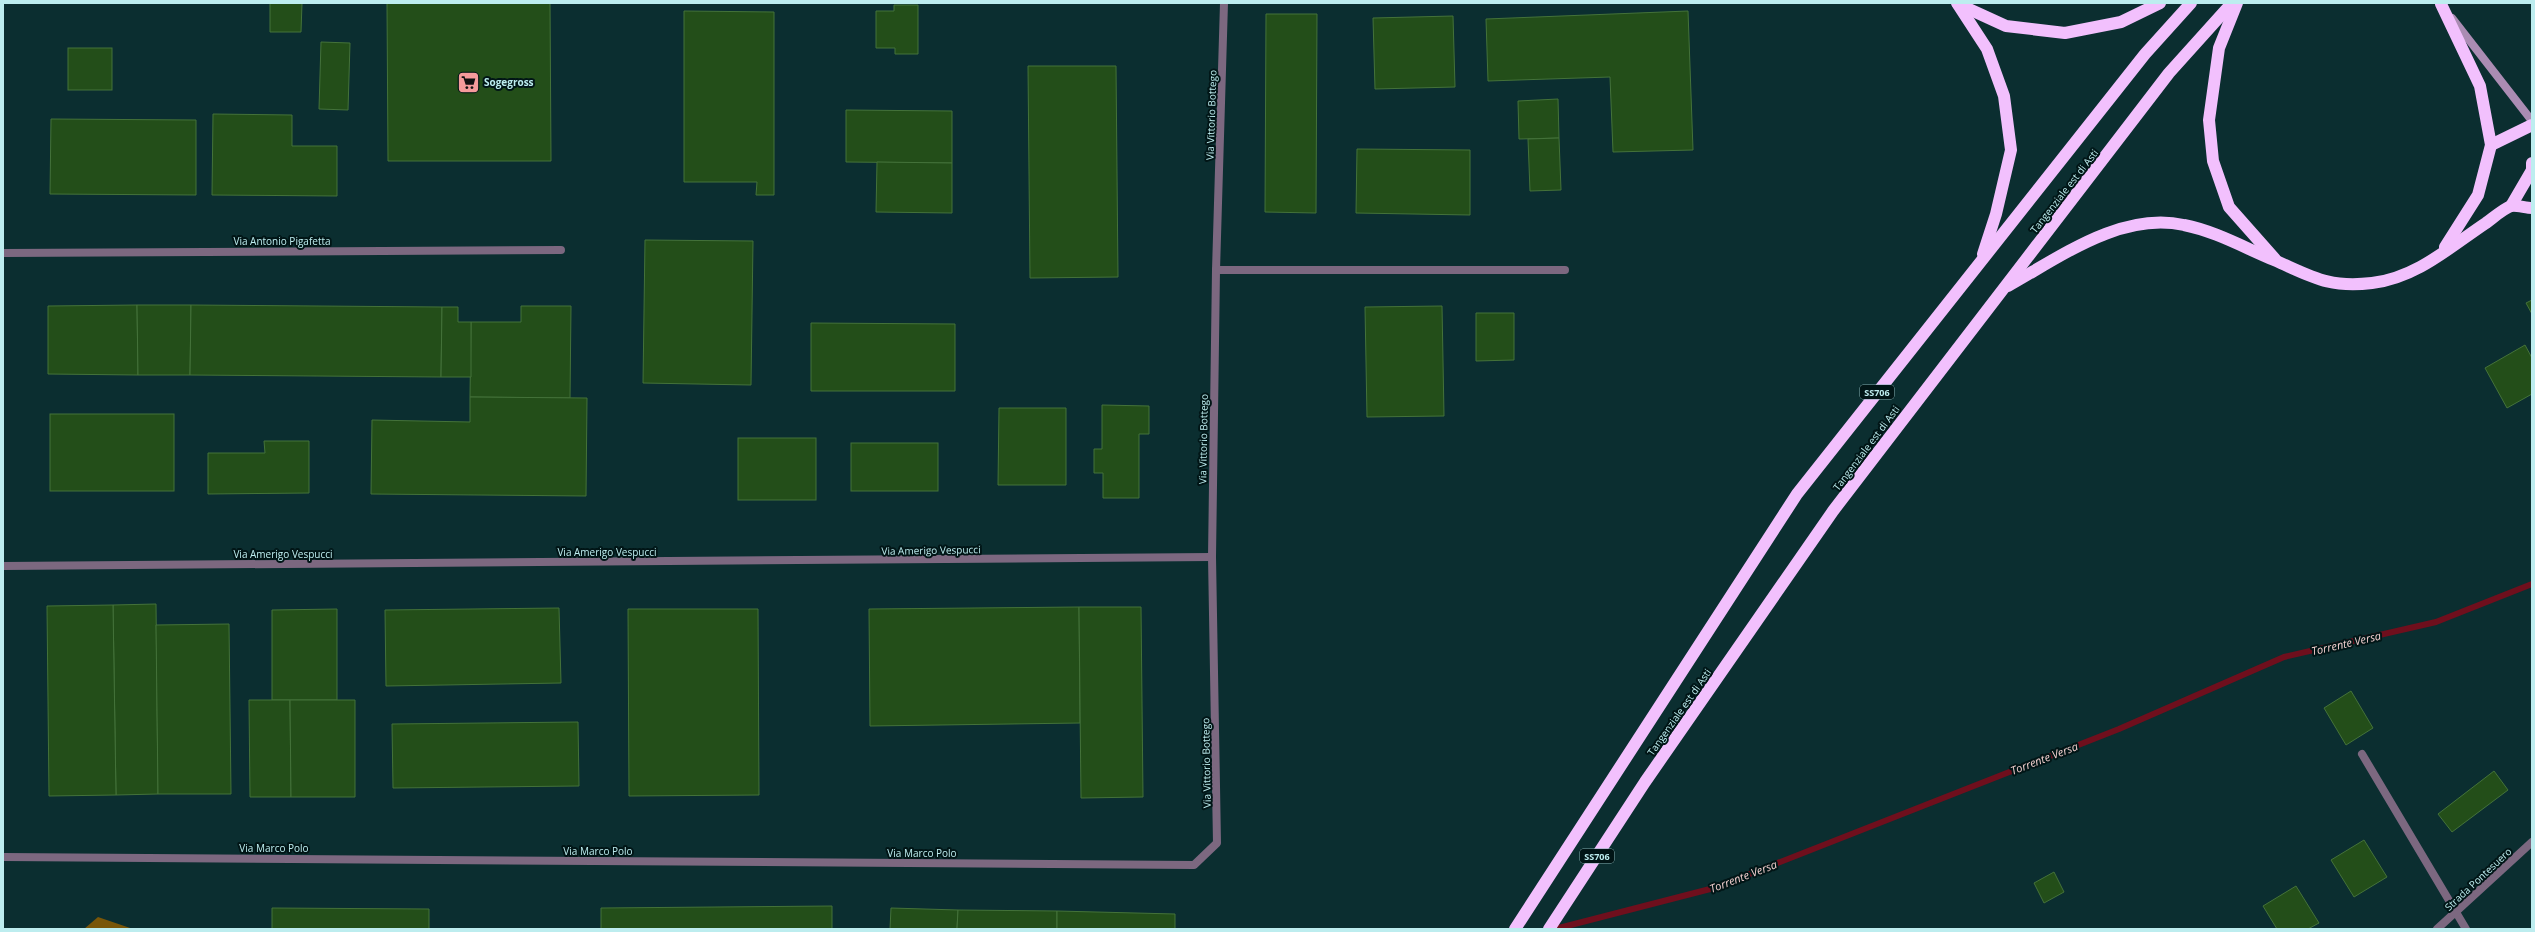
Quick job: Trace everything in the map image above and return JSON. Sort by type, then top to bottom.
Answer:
[{"type":"highway","points":[[1958,4],[2006,26],[2065,33],[2121,22],[2160,3]]},
{"type":"highway","name":"Tangenziale est di Asti","points":[[1515,929],[1597,805],[1796,494],[2145,54],[2191,3]]},
{"type":"highway","name":"Tangenziale est di Asti","points":[[1549,929],[1645,782],[1833,511],[2169,73],[2232,3]]},
{"type":"highway","points":[[2237,3],[2219,48],[2209,120],[2213,161],[2229,207],[2277,262]]},
{"type":"highway","points":[[1958,4],[1987,49],[2004,96],[2011,150],[1996,214],[1981,261]]},
{"type":"highway","points":[[2440,4],[2480,86],[2491,145],[2478,195],[2443,251]]},
{"type":"highway","points":[[2491,145],[2532,125]]},
{"type":"highway","points":[[2004,287],[2118,229],[2140,224],[2165,222],[2184,224],[2206,231],[2323,282],[2354,285],[2383,282],[2405,276],[2425,265],[2443,251],[2511,206],[2532,170],[2532,163]]},
{"type":"highway","points":[[2511,206],[2532,208]]},
{"type":"street","name":"Via Vittorio Bottego","points":[[1194,865],[1217,843],[1212,557],[1216,270],[1224,3]]},
{"type":"street","points":[[2440,4],[2532,121]]},
{"type":"street","name":"Via Antonio Pigafetta","points":[[3,253],[561,250]]},
{"type":"street","points":[[1216,270],[1565,270]]},
{"type":"street","name":"Via Amerigo Vespucci","points":[[3,566],[869,561],[1212,557]]},
{"type":"street","points":[[2362,754],[2466,929]]},
{"type":"street","name":"Strada Pontesuero","points":[[2437,929],[2456,914],[2532,842]]},
{"type":"street","name":"Via Marco Polo","points":[[3,857],[1194,865]]},
{"type":"shaded area","points":[[98,917],[133,929],[84,929]]},
{"type":"building","points":[[270,3],[302,3],[301,32],[270,32]]},
{"type":"building","name":"Sogegross","points":[[387,3],[550,3],[551,161],[388,161]]},
{"type":"building","points":[[894,5],[918,5],[918,54],[895,54],[895,48],[876,48],[876,11],[894,11]]},
{"type":"building","points":[[684,11],[774,12],[774,195],[756,195],[757,182],[684,182]]},
{"type":"building","points":[[1688,11],[1693,150],[1613,152],[1610,77],[1488,81],[1486,19]]},
{"type":"building","points":[[1266,14],[1317,14],[1316,213],[1265,212]]},
{"type":"building","points":[[1453,16],[1455,87],[1375,89],[1373,18]]},
{"type":"building","points":[[321,42],[350,43],[348,110],[319,109]]},
{"type":"building","points":[[68,48],[112,48],[112,90],[68,90]]},
{"type":"building","points":[[1028,66],[1116,66],[1118,277],[1030,278]]},
{"type":"building","points":[[1558,99],[1559,138],[1519,139],[1518,101]]},
{"type":"building","points":[[846,110],[952,111],[952,163],[846,162]]},
{"type":"building","points":[[213,114],[292,115],[292,146],[337,146],[337,196],[212,195]]},
{"type":"building","points":[[51,119],[196,120],[196,195],[50,194]]},
{"type":"building","points":[[1559,138],[1561,190],[1530,191],[1528,139]]},
{"type":"building","points":[[1357,149],[1470,150],[1470,215],[1356,213]]},
{"type":"building","points":[[877,162],[952,163],[952,213],[876,212]]},
{"type":"building","points":[[645,240],[753,241],[751,385],[643,383]]},
{"type":"building","points":[[2532,300],[2532,314],[2526,303]]},
{"type":"building","points":[[137,305],[138,375],[48,374],[48,306]]},
{"type":"building","points":[[137,305],[191,305],[190,375],[138,375]]},
{"type":"building","points":[[191,305],[442,307],[441,377],[190,375]]},
{"type":"building","points":[[521,306],[571,306],[570,398],[470,397],[471,322],[521,322]]},
{"type":"building","points":[[1442,306],[1444,416],[1367,417],[1365,307]]},
{"type":"building","points":[[442,307],[458,307],[458,322],[471,322],[471,377],[441,377]]},
{"type":"building","points":[[1476,313],[1514,313],[1514,360],[1476,361]]},
{"type":"building","points":[[811,323],[955,324],[955,391],[811,391]]},
{"type":"building","points":[[2525,345],[2532,358],[2532,394],[2507,408],[2485,368]]},
{"type":"building","points":[[470,397],[587,398],[586,496],[371,494],[372,420],[470,422]]},
{"type":"building","points":[[1102,405],[1149,406],[1149,434],[1139,434],[1139,498],[1103,498],[1103,473],[1094,473],[1094,449],[1102,449]]},
{"type":"building","points":[[999,408],[1066,408],[1066,485],[998,485]]},
{"type":"building","points":[[50,414],[174,414],[174,491],[50,491]]},
{"type":"building","points":[[738,438],[816,438],[816,500],[738,500]]},
{"type":"building","points":[[264,441],[309,441],[309,493],[208,494],[208,453],[265,453]]},
{"type":"building","points":[[851,443],[938,443],[938,491],[851,491]]},
{"type":"building","points":[[156,604],[158,794],[116,795],[113,605]]},
{"type":"building","points":[[113,605],[116,795],[49,796],[47,606]]},
{"type":"building","points":[[1079,607],[1080,723],[870,726],[869,609]]},
{"type":"building","points":[[1079,607],[1141,607],[1143,797],[1081,798]]},
{"type":"building","points":[[559,608],[561,683],[386,686],[385,610]]},
{"type":"building","points":[[337,609],[337,700],[272,700],[272,610]]},
{"type":"building","points":[[628,609],[758,609],[759,795],[629,796]]},
{"type":"building","points":[[229,624],[231,794],[158,794],[156,625]]},
{"type":"building","points":[[2351,691],[2373,728],[2346,745],[2324,708]]},
{"type":"building","points":[[249,700],[290,700],[291,797],[250,797]]},
{"type":"building","points":[[290,700],[355,700],[355,797],[291,797]]},
{"type":"building","points":[[578,722],[579,786],[393,788],[392,724]]},
{"type":"building","points":[[2494,771],[2508,790],[2452,832],[2438,814]]},
{"type":"building","points":[[2364,840],[2387,877],[2354,897],[2331,860]]},
{"type":"building","points":[[2054,872],[2064,892],[2044,903],[2034,883]]},
{"type":"building","points":[[2296,886],[2319,923],[2308,929],[2277,929],[2263,906]]},
{"type":"building","points":[[832,906],[832,929],[601,929],[601,908]]},
{"type":"building","points":[[272,908],[429,909],[429,929],[272,929]]},
{"type":"building","points":[[891,908],[958,910],[957,929],[890,929]]},
{"type":"building","points":[[958,910],[1057,911],[1057,929],[957,929]]},
{"type":"building","points":[[1057,911],[1175,914],[1175,929],[1057,929]]},
{"type":"waterway","name":"Torrente Versa","points":[[1555,929],[1714,888],[2119,729],[2284,657],[2436,622],[2532,584]]},
{"type":"place","name":"Sogegross","points":[[469,82]]}]
